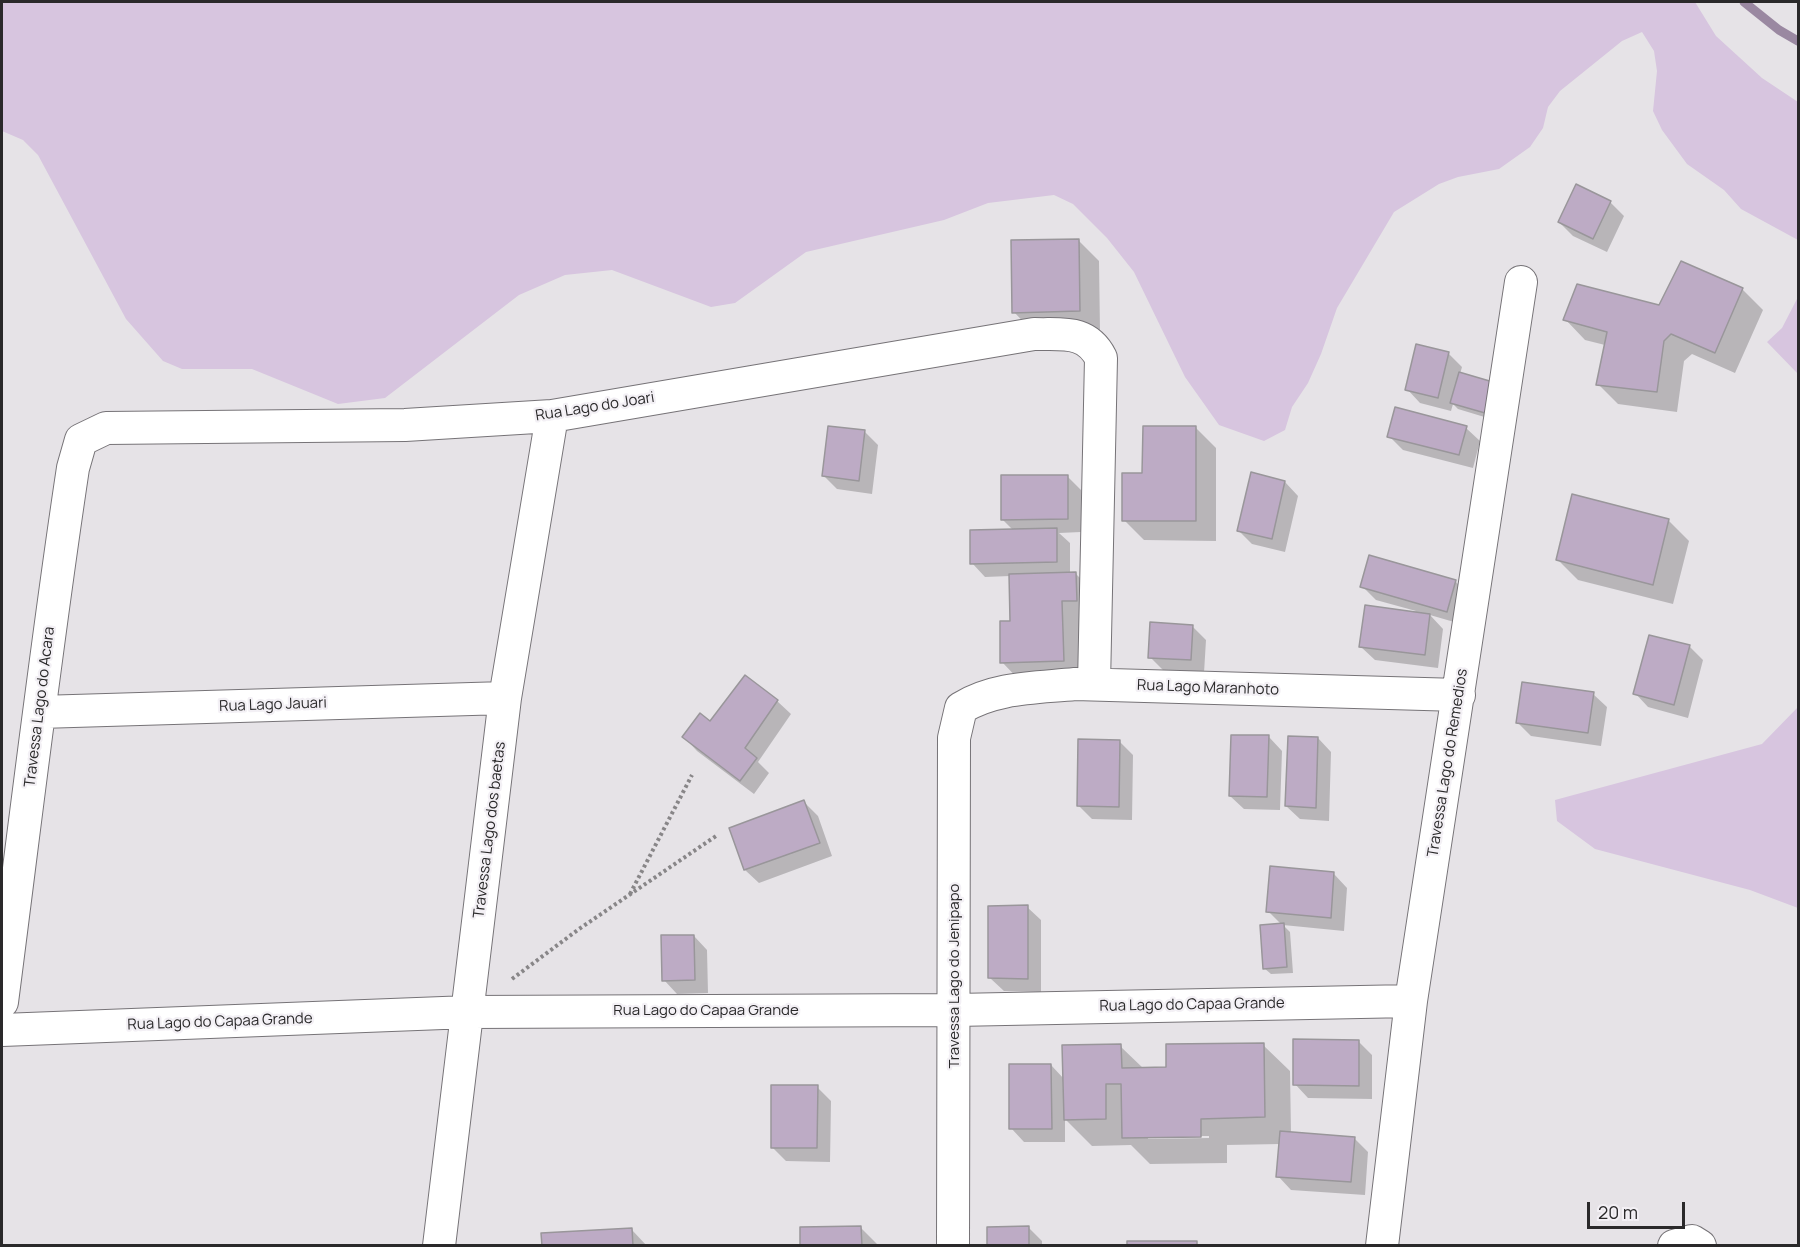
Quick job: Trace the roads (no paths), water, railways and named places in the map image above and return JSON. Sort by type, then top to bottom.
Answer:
[{"type":"street","name":"Travessa Lago do Remedios","points":[[1382,1245],[1411,1001],[1521,282]]},
{"type":"street","name":"Rua Lago do Joari","points":[[106,428],[405,425],[552,416],[1034,334],[1079,336],[1094,344],[1101,358],[1094,684]]},
{"type":"street","name":"Travessa Lago dos baetas","points":[[439,1245],[469,1012],[505,698],[552,416]]},
{"type":"street","name":"Travessa Lago do Acara","points":[[2,1002],[40,712],[44,657],[73,468],[81,440],[106,428]]},
{"type":"street","name":"Rua Lago Maranhoto","points":[[961,708],[980,696],[1018,689],[1094,684],[1459,695]]},
{"type":"street","name":"Rua Lago Jauari","points":[[40,712],[505,698]]},
{"type":"street","name":"Travessa Lago do Jenipapo","points":[[953,1245],[954,738],[961,708]]},
{"type":"street","name":"Rua Lago do Capaa Grande","points":[[2,1030],[469,1012],[955,1010],[1411,1001]]},
{"type":"street","points":[[1674,1245],[1692,1241],[1700,1245]]},
{"type":"waterway","points":[[1744,2],[1779,30],[1798,41]]}]
